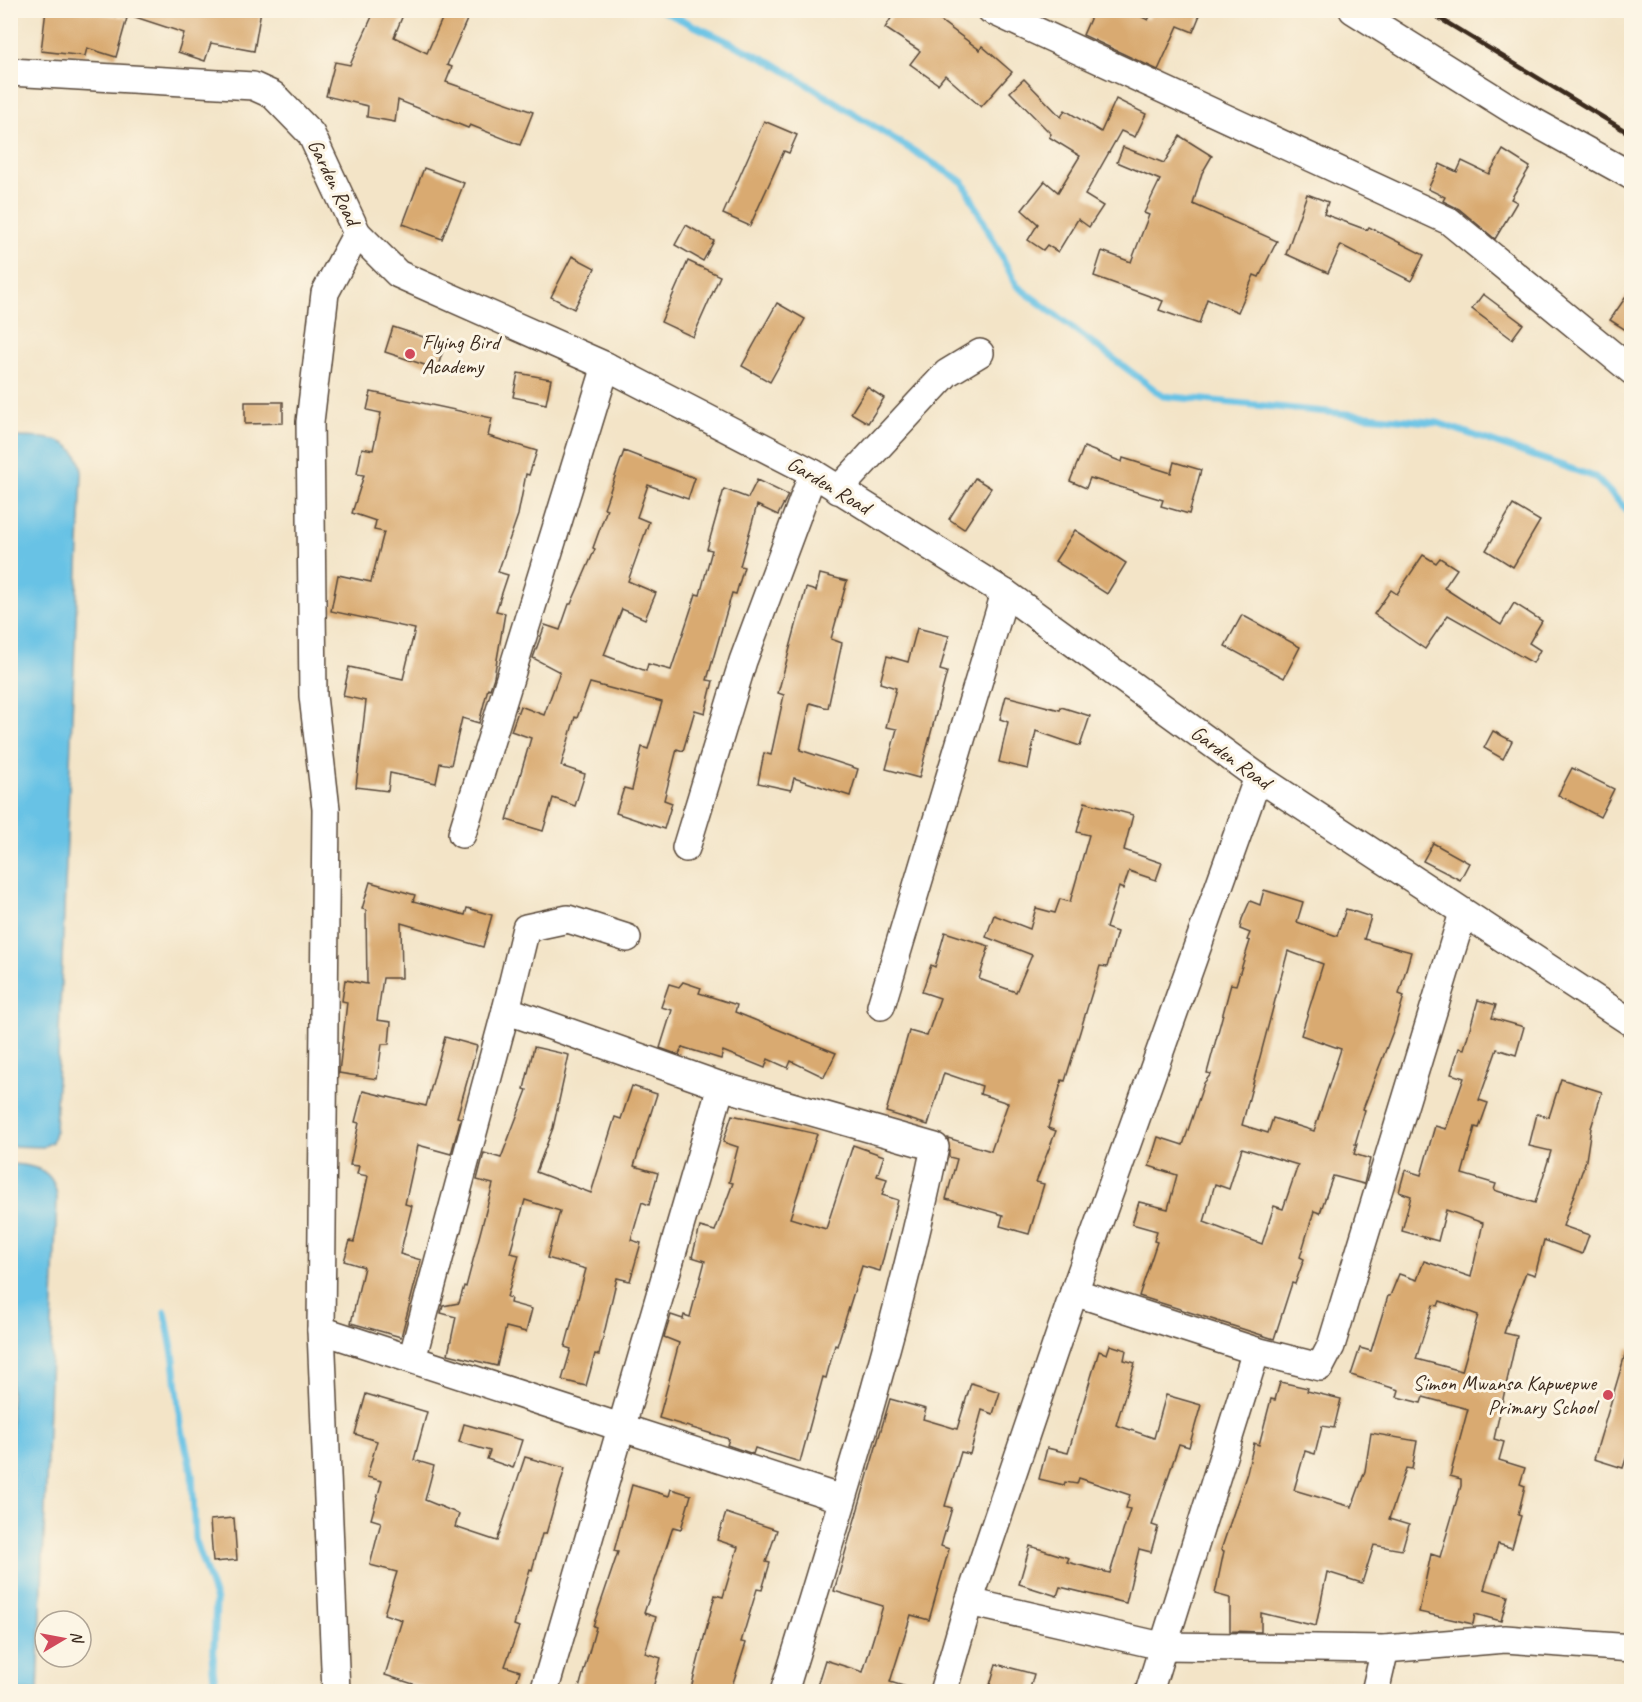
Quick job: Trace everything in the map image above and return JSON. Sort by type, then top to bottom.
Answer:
[{"type":"street","points":[[991,10],[1449,221],[1632,371]]},
{"type":"street","points":[[1353,10],[1516,111],[1632,177]]},
{"type":"street","name":"Garden Road","points":[[10,72],[253,86],[273,95],[311,134],[357,232],[398,274],[606,366],[813,474],[1005,593],[1258,777],[1632,1023]]},
{"type":"street","points":[[336,1692],[321,1330],[326,809],[313,696],[310,422],[326,293],[357,232]]},
{"type":"street","points":[[838,490],[947,373],[980,353]]},
{"type":"street","points":[[462,834],[606,366]]},
{"type":"street","points":[[686,848],[743,661],[813,474]]},
{"type":"street","points":[[881,1006],[1005,593]]},
{"type":"street","points":[[943,1692],[969,1602],[1074,1292],[1258,777]]},
{"type":"street","points":[[1074,1292],[1256,1351],[1320,1367],[1331,1346],[1463,913]]},
{"type":"street","points":[[412,1359],[526,928],[568,919],[627,939]]},
{"type":"street","points":[[506,1010],[721,1086],[935,1147],[922,1211],[843,1499],[784,1692]]},
{"type":"street","points":[[544,1692],[721,1086]]},
{"type":"street","points":[[321,1330],[843,1499]]},
{"type":"street","points":[[1149,1692],[1256,1351]]},
{"type":"street","points":[[969,1602],[1162,1646],[1385,1649],[1505,1640],[1632,1648]]},
{"type":"street","points":[[1375,1692],[1385,1649]]},
{"type":"water","points":[[11,437],[45,438],[65,444],[79,459],[82,472],[55,1132],[52,1142],[43,1147],[10,1146]]},
{"type":"water","points":[[11,1164],[36,1168],[48,1175],[57,1198],[41,1609],[33,1609],[33,1669],[39,1669],[38,1691],[11,1691]]},
{"type":"building","points":[[46,10],[72,10],[127,18],[116,57],[87,48],[85,56],[41,51]]},
{"type":"building","points":[[126,10],[261,10],[254,51],[211,43],[205,61],[178,52],[184,33],[126,14]]},
{"type":"building","points":[[375,10],[405,10],[394,37],[427,53],[446,10],[459,10],[469,15],[447,65],[452,67],[446,82],[533,112],[520,145],[470,125],[468,128],[398,100],[395,122],[367,117],[368,106],[326,96],[335,62],[350,65]]},
{"type":"building","points":[[896,10],[921,10],[938,19],[980,50],[982,46],[1012,72],[981,107],[945,75],[938,84],[910,64],[920,51],[885,28]]},
{"type":"building","points":[[1094,10],[1128,10],[1148,20],[1151,15],[1142,10],[1202,10],[1193,32],[1178,26],[1158,70],[1083,35]]},
{"type":"building","points":[[1024,79],[1061,117],[1065,110],[1101,132],[1116,99],[1146,114],[1135,137],[1121,131],[1085,195],[1103,206],[1089,227],[1078,219],[1058,252],[1047,245],[1043,250],[1028,240],[1038,224],[1022,210],[1045,181],[1058,192],[1080,156],[1049,137],[1051,134],[1010,92]]},
{"type":"building","points":[[764,121],[797,135],[789,153],[784,151],[750,226],[723,214]]},
{"type":"building","points":[[1180,136],[1212,156],[1202,173],[1193,204],[1277,241],[1259,277],[1254,275],[1238,312],[1207,299],[1199,324],[1159,310],[1163,301],[1094,276],[1102,251],[1131,262],[1149,215],[1144,213],[1160,180],[1117,162],[1123,147],[1164,163]]},
{"type":"building","points":[[1503,150],[1530,167],[1511,199],[1517,202],[1495,239],[1459,209],[1443,201],[1445,197],[1428,189],[1440,164],[1457,172],[1462,161],[1489,174]]},
{"type":"building","points":[[424,168],[464,183],[442,239],[403,224]]},
{"type":"building","points":[[1307,194],[1328,202],[1324,214],[1367,230],[1369,227],[1424,255],[1411,281],[1341,245],[1328,273],[1286,254]]},
{"type":"building","points":[[686,225],[714,241],[703,261],[675,245]]},
{"type":"building","points":[[572,256],[595,268],[574,309],[551,297]]},
{"type":"building","points":[[688,261],[720,276],[693,337],[661,322]]},
{"type":"building","points":[[1632,288],[1632,334],[1610,320]]},
{"type":"building","points":[[1483,294],[1523,324],[1512,339],[1472,309]]},
{"type":"building","points":[[777,303],[805,319],[770,382],[742,366]]},
{"type":"building","points":[[393,327],[445,344],[437,369],[385,352]]},
{"type":"building","points":[[518,373],[551,379],[546,404],[513,397]]},
{"type":"building","points":[[867,387],[884,398],[868,423],[851,413]]},
{"type":"building","points":[[371,392],[492,418],[488,436],[537,451],[529,475],[526,474],[518,515],[498,572],[508,575],[496,611],[505,613],[494,677],[490,689],[488,688],[479,723],[462,718],[451,765],[440,763],[436,783],[390,773],[388,791],[356,787],[366,701],[343,696],[349,667],[403,679],[415,629],[331,611],[338,575],[371,582],[384,532],[374,530],[376,521],[352,513],[364,475],[357,474],[362,448],[373,450],[381,413],[367,410]]},
{"type":"building","points":[[245,402],[283,402],[283,423],[245,424]]},
{"type":"building","points":[[1084,447],[1122,462],[1123,458],[1171,473],[1174,462],[1201,470],[1189,514],[1161,506],[1163,500],[1090,478],[1086,488],[1070,481]]},
{"type":"building","points":[[624,451],[695,478],[688,499],[648,485],[637,517],[649,522],[628,581],[656,593],[645,619],[622,609],[604,655],[646,671],[648,664],[671,670],[696,594],[700,595],[712,550],[707,549],[724,489],[748,498],[757,480],[788,495],[778,515],[757,505],[740,566],[744,567],[736,594],[732,593],[707,680],[713,681],[705,713],[695,710],[683,751],[677,749],[664,800],[672,803],[664,829],[616,813],[624,788],[632,790],[642,747],[648,749],[662,702],[590,683],[577,718],[575,717],[561,766],[585,774],[575,806],[553,798],[543,831],[507,820],[531,738],[511,731],[520,706],[544,715],[560,672],[533,658],[545,625],[560,630],[569,604],[571,604],[595,549],[593,548],[607,509],[604,508]]},
{"type":"building","points":[[975,478],[991,488],[964,529],[949,519]]},
{"type":"building","points":[[1513,505],[1540,521],[1513,567],[1486,550]]},
{"type":"building","points":[[1075,530],[1126,563],[1107,594],[1055,561]]},
{"type":"building","points":[[1423,555],[1436,563],[1440,558],[1457,569],[1444,588],[1501,625],[1514,603],[1542,621],[1529,643],[1540,650],[1533,663],[1448,615],[1425,649],[1374,614],[1391,590],[1397,594]]},
{"type":"building","points":[[820,574],[847,581],[831,639],[842,643],[828,708],[810,703],[800,750],[858,769],[850,796],[794,778],[791,790],[758,783],[764,753],[771,755],[784,695],[778,693],[806,588],[816,591]]},
{"type":"building","points":[[1242,615],[1300,647],[1284,678],[1225,646]]},
{"type":"building","points":[[917,628],[949,636],[940,670],[947,672],[919,778],[886,769],[897,729],[886,727],[896,688],[880,683],[887,656],[908,662]]},
{"type":"building","points":[[1006,696],[1060,710],[1061,707],[1090,716],[1080,746],[1036,731],[1028,769],[999,762],[1008,722],[1000,719]]},
{"type":"building","points":[[1493,731],[1512,741],[1503,759],[1484,748]]},
{"type":"building","points":[[1572,768],[1614,789],[1600,817],[1558,795]]},
{"type":"building","points":[[1085,802],[1133,815],[1124,850],[1162,863],[1156,880],[1129,871],[1123,889],[1119,887],[1106,928],[1117,932],[1107,967],[1100,966],[1065,1081],[1062,1080],[1048,1128],[1056,1131],[1036,1182],[1044,1184],[1029,1234],[1000,1226],[1003,1215],[946,1199],[957,1159],[949,1157],[948,1138],[991,1151],[1008,1103],[980,1094],[982,1086],[944,1073],[928,1125],[886,1112],[909,1031],[927,1036],[940,998],[922,992],[931,965],[935,967],[945,932],[989,946],[979,979],[1016,992],[1032,955],[986,937],[994,915],[1030,929],[1036,908],[1055,913],[1060,899],[1070,902],[1089,835],[1077,832]]},
{"type":"building","points":[[1433,843],[1469,863],[1460,880],[1423,861]]},
{"type":"building","points":[[370,882],[415,895],[413,901],[465,915],[467,908],[492,915],[483,947],[401,923],[402,978],[383,978],[377,1020],[391,1022],[389,1044],[382,1044],[377,1079],[339,1073],[347,1002],[342,1001],[345,980],[367,984],[366,910],[362,909]]},
{"type":"building","points":[[1264,890],[1303,902],[1297,922],[1337,936],[1346,909],[1371,917],[1364,939],[1411,952],[1399,994],[1404,996],[1363,1109],[1365,1110],[1355,1144],[1357,1144],[1354,1154],[1370,1159],[1364,1184],[1333,1176],[1320,1213],[1314,1211],[1300,1257],[1304,1259],[1295,1284],[1292,1283],[1274,1339],[1139,1296],[1157,1242],[1154,1241],[1157,1231],[1132,1224],[1139,1202],[1168,1209],[1177,1175],[1149,1166],[1158,1137],[1183,1145],[1204,1083],[1211,1074],[1207,1073],[1231,984],[1236,985],[1250,941],[1247,940],[1250,933],[1240,929],[1242,919],[1250,901],[1260,905]],"holes":[[[1288,951],[1323,964],[1301,1035],[1341,1049],[1314,1131],[1273,1118],[1268,1133],[1242,1125]],[[1242,1148],[1298,1165],[1283,1209],[1274,1206],[1262,1244],[1204,1222],[1215,1184],[1229,1189]]]},
{"type":"building","points":[[683,982],[701,988],[699,993],[737,1005],[735,1012],[836,1053],[824,1077],[791,1061],[788,1068],[768,1059],[765,1068],[723,1051],[721,1059],[682,1047],[679,1055],[660,1048],[672,1010],[661,1007],[669,984],[679,987]]},
{"type":"building","points":[[1478,1000],[1496,1005],[1492,1018],[1524,1027],[1516,1055],[1497,1049],[1479,1100],[1488,1103],[1479,1128],[1475,1127],[1462,1174],[1496,1184],[1494,1190],[1535,1203],[1551,1151],[1529,1146],[1537,1114],[1549,1117],[1561,1079],[1602,1092],[1591,1128],[1586,1160],[1563,1226],[1589,1235],[1582,1254],[1544,1240],[1535,1275],[1526,1272],[1504,1333],[1517,1336],[1494,1439],[1504,1442],[1499,1460],[1525,1468],[1520,1484],[1525,1486],[1518,1515],[1521,1516],[1512,1548],[1498,1544],[1484,1589],[1508,1596],[1501,1621],[1475,1614],[1473,1624],[1419,1612],[1431,1554],[1440,1557],[1461,1486],[1461,1479],[1450,1476],[1468,1409],[1423,1397],[1421,1403],[1397,1397],[1399,1390],[1351,1375],[1360,1348],[1371,1351],[1388,1296],[1399,1274],[1417,1280],[1424,1261],[1471,1277],[1483,1223],[1446,1210],[1438,1241],[1402,1231],[1411,1196],[1399,1192],[1405,1170],[1421,1175],[1435,1126],[1446,1129],[1464,1078],[1451,1074],[1459,1048],[1464,1049]],"holes":[[[1440,1301],[1478,1315],[1462,1371],[1416,1359],[1433,1305],[1438,1306]]]},
{"type":"building","points":[[445,1037],[477,1046],[457,1117],[461,1118],[451,1154],[418,1145],[405,1204],[412,1206],[400,1254],[421,1260],[401,1337],[351,1323],[364,1267],[344,1261],[350,1241],[354,1242],[368,1176],[357,1174],[359,1166],[350,1165],[359,1123],[355,1122],[363,1091],[426,1106]]},
{"type":"building","points":[[534,1047],[569,1055],[553,1128],[536,1172],[591,1193],[615,1117],[621,1119],[632,1086],[657,1094],[634,1166],[658,1173],[649,1205],[642,1202],[631,1240],[641,1243],[630,1281],[617,1278],[599,1355],[595,1354],[586,1386],[562,1380],[571,1349],[565,1347],[586,1269],[547,1258],[560,1211],[525,1200],[510,1253],[519,1255],[507,1297],[511,1298],[510,1303],[532,1309],[526,1332],[506,1327],[497,1366],[448,1354],[456,1317],[441,1313],[443,1306],[459,1303],[464,1286],[466,1287],[493,1184],[477,1180],[484,1153],[501,1158],[527,1090],[524,1089]]},
{"type":"building","points":[[732,1115],[817,1134],[790,1218],[826,1229],[853,1145],[884,1156],[877,1176],[887,1179],[882,1195],[898,1200],[880,1271],[862,1266],[826,1378],[823,1377],[800,1462],[755,1448],[753,1454],[727,1445],[729,1439],[659,1418],[679,1343],[664,1337],[671,1315],[683,1319],[684,1315],[690,1317],[705,1261],[692,1257],[700,1227],[715,1231],[733,1183],[729,1182],[738,1147],[723,1142]]},
{"type":"building","points":[[1110,1345],[1126,1350],[1124,1360],[1135,1363],[1116,1425],[1154,1438],[1166,1395],[1201,1405],[1189,1447],[1179,1444],[1152,1525],[1158,1527],[1151,1552],[1139,1549],[1126,1603],[1060,1587],[1057,1596],[1019,1584],[1030,1546],[1069,1558],[1067,1562],[1110,1573],[1130,1509],[1126,1508],[1130,1495],[1079,1478],[1077,1484],[1065,1482],[1064,1485],[1039,1479],[1047,1448],[1068,1453],[1099,1351],[1107,1354]]},
{"type":"building","points":[[1627,1348],[1632,1349],[1632,1440],[1623,1468],[1594,1459]]},
{"type":"building","points":[[1280,1382],[1341,1399],[1334,1428],[1322,1426],[1315,1454],[1305,1451],[1294,1490],[1352,1507],[1365,1471],[1371,1433],[1417,1441],[1412,1469],[1406,1468],[1389,1519],[1409,1525],[1402,1550],[1374,1545],[1362,1583],[1327,1572],[1316,1626],[1261,1613],[1261,1632],[1230,1631],[1230,1598],[1215,1594],[1224,1551],[1221,1550],[1247,1473],[1254,1443],[1259,1445],[1271,1399],[1275,1400]]},
{"type":"building","points":[[971,1383],[1000,1392],[993,1414],[982,1410],[970,1454],[961,1452],[945,1506],[952,1508],[941,1546],[949,1549],[929,1620],[911,1615],[890,1682],[910,1688],[909,1692],[815,1692],[825,1660],[863,1672],[883,1606],[834,1591],[890,1399],[926,1409],[923,1419],[957,1429]]},
{"type":"building","points":[[366,1394],[427,1412],[414,1460],[434,1466],[425,1500],[459,1514],[455,1527],[497,1541],[525,1457],[565,1468],[546,1534],[542,1534],[514,1625],[519,1627],[505,1666],[520,1671],[513,1692],[438,1692],[385,1675],[402,1620],[384,1614],[397,1572],[370,1565],[381,1522],[371,1519],[382,1481],[367,1477],[377,1441],[355,1434]]},
{"type":"building","points":[[464,1424],[522,1440],[513,1468],[487,1459],[490,1451],[459,1442]]},
{"type":"building","points":[[632,1485],[669,1496],[671,1489],[691,1495],[681,1529],[673,1527],[644,1613],[656,1617],[645,1653],[661,1658],[652,1692],[578,1692],[596,1627],[593,1626],[618,1552],[614,1551]]},
{"type":"building","points":[[726,1513],[777,1530],[766,1562],[770,1563],[762,1590],[757,1589],[741,1642],[746,1643],[730,1692],[690,1692],[715,1595],[723,1597],[738,1547],[717,1540]]},
{"type":"building","points":[[234,1518],[237,1560],[213,1562],[210,1520]]},
{"type":"building","points":[[996,1664],[1034,1674],[1029,1692],[988,1692]]},
{"type":"waterway","points":[[661,10],[773,63],[963,182],[1017,286],[1163,396],[1438,423],[1595,477],[1632,515]]},
{"type":"waterway","points":[[165,1312],[174,1360],[181,1425],[192,1473],[195,1539],[216,1601],[213,1669],[216,1692]]},
{"type":"railway","points":[[1426,10],[1632,135]]},
{"type":"place","name":"Flying Bird Academy","points":[[410,354]]},
{"type":"place","name":"Simon Mwansa Kapwepwe Primary School","points":[[1608,1395]]}]
